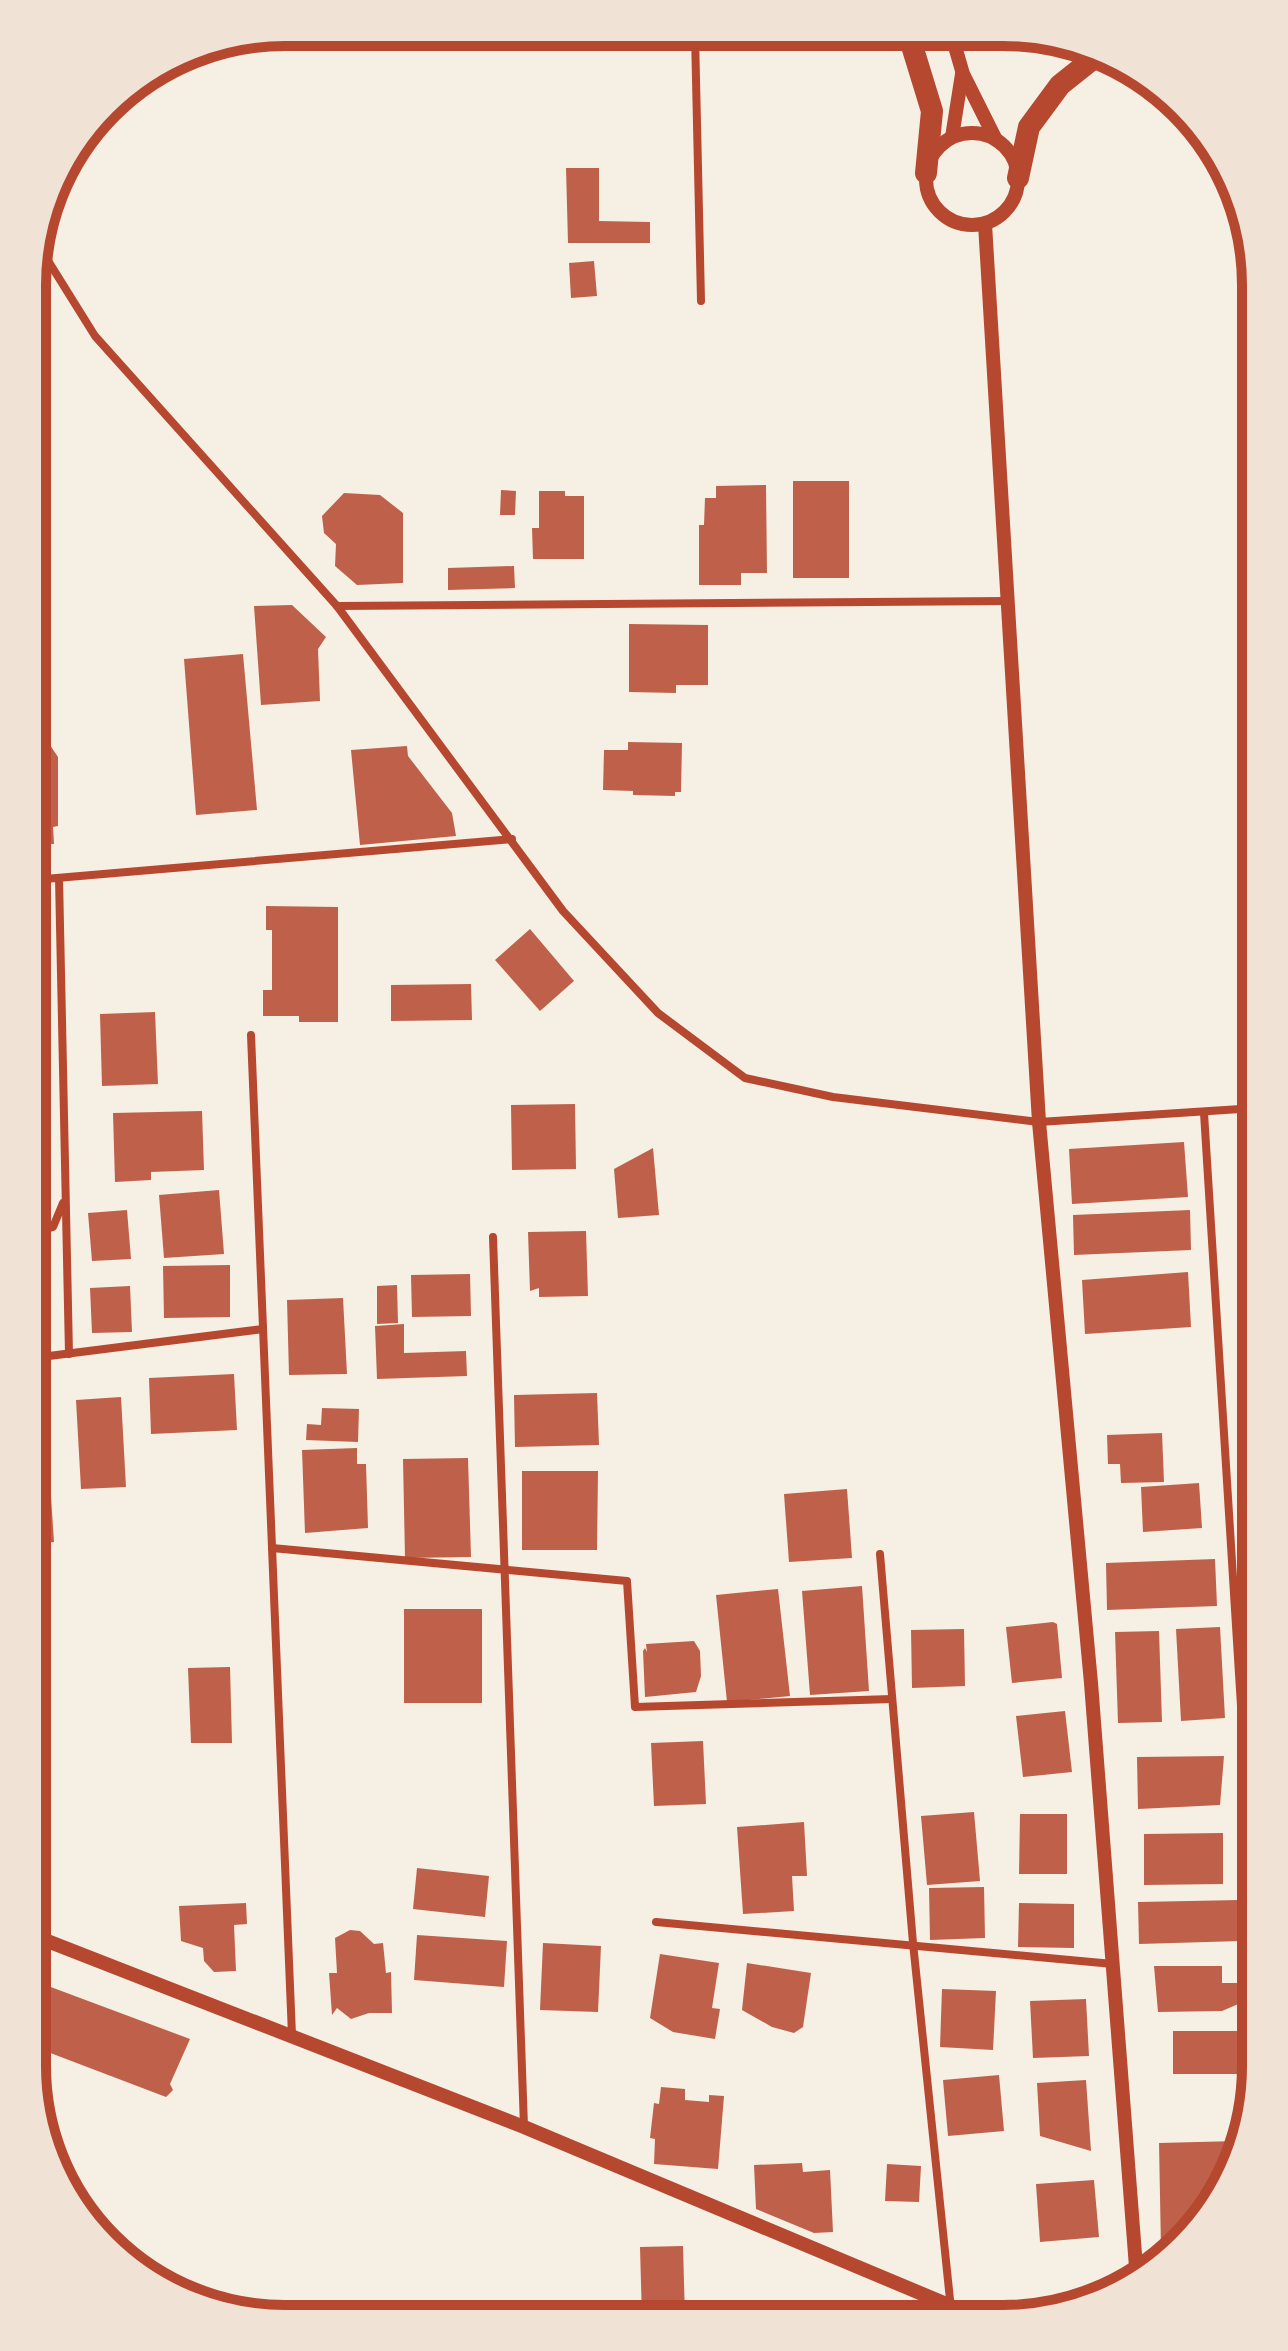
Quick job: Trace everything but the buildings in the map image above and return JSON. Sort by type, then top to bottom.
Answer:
[{"type":"highway","points":[[912,46],[932,111],[926,173]]},
{"type":"highway","points":[[1018,178],[1029,127],[1060,85],[1088,62]]},
{"type":"street","points":[[695,46],[701,301]]},
{"type":"street","points":[[955,46],[963,74],[996,140],[1015,163],[1018,178],[1010,206],[985,224],[970,226],[942,214],[932,203],[926,173],[940,146],[952,137],[967,133],[996,140]]},
{"type":"street","points":[[952,137],[963,74]]},
{"type":"street","points":[[985,224],[1039,1122],[1091,1683],[1136,2265]]},
{"type":"street","points":[[48,260],[95,336],[337,606],[563,911],[658,1013],[745,1078],[833,1097],[1039,1122],[1242,1109]]},
{"type":"street","points":[[337,606],[1010,601]]},
{"type":"street","points":[[46,879],[512,839]]},
{"type":"street","points":[[59,878],[69,1354]]},
{"type":"street","points":[[251,1035],[292,2035]]},
{"type":"street","points":[[1204,1113],[1241,1709]]},
{"type":"street","points":[[46,1228],[53,1227],[59,1218],[66,1190]]},
{"type":"street","points":[[493,1237],[524,2127]]},
{"type":"street","points":[[46,1357],[263,1329]]},
{"type":"street","points":[[272,1548],[627,1581],[635,1707],[892,1699]]},
{"type":"street","points":[[880,1554],[913,1943],[951,2305]]},
{"type":"street","points":[[656,1922],[913,1943],[1113,1964]]},
{"type":"street","points":[[46,1940],[524,2127],[934,2305]]}]
